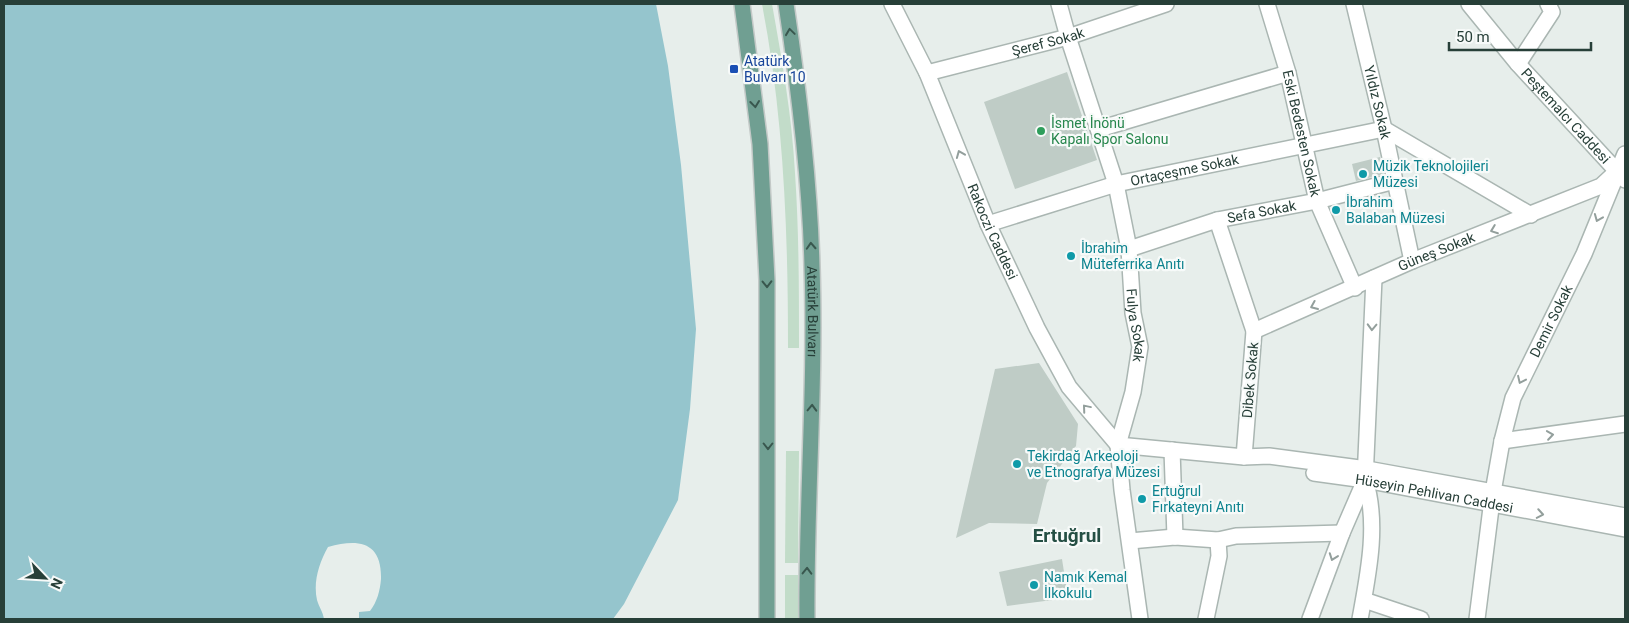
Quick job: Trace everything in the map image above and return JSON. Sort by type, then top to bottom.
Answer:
[{"type":"main road","points":[[742,4],[760,144],[766,262],[767,619]]},
{"type":"main road","name":"Atatürk Bulvarı","points":[[786,4],[800,95],[812,267],[813,345],[807,619]]},
{"type":"street","name":"Rakoczi Caddesi","points":[[892,4],[927,73],[988,224],[1026,307],[1069,387],[1118,445]]},
{"type":"street","name":"Fulya Sokak","points":[[1059,4],[1116,184],[1129,248],[1133,313],[1140,346],[1133,392],[1118,445]]},
{"type":"street","name":"Şeref Sokak","points":[[927,73],[1068,37],[1166,4]]},
{"type":"street","name":"Eski Bedesten Sokak","points":[[1267,4],[1288,73],[1317,201],[1355,288]]},
{"type":"street","name":"Yıldız Sokak","points":[[1354,4],[1384,129],[1412,261]]},
{"type":"street","name":"Peştemalcı Caddesi","points":[[1469,4],[1518,64],[1621,176]]},
{"type":"street","points":[[1518,64],[1552,12],[1548,4]]},
{"type":"street","points":[[1099,129],[1288,73]]},
{"type":"street","points":[[1384,129],[1531,215]]},
{"type":"street","name":"Ortaçeşme Sokak","points":[[988,224],[1116,184],[1384,129]]},
{"type":"street","name":"Demir Sokak","points":[[1477,619],[1502,441],[1513,398],[1621,176],[1625,154]]},
{"type":"street","name":"Güneş Sokak","points":[[1254,331],[1355,288],[1412,261],[1531,215],[1621,176]]},
{"type":"street","name":"Sefa Sokak","points":[[1129,248],[1216,220],[1317,201],[1395,182]]},
{"type":"street","name":"Dibek Sokak","points":[[1216,220],[1254,331],[1244,457]]},
{"type":"street","points":[[1360,619],[1364,600],[1372,524],[1366,475],[1374,278]]},
{"type":"street","points":[[1502,441],[1625,424]]},
{"type":"street","points":[[1118,445],[1122,490],[1140,619]]},
{"type":"street","name":"Hüseyin Pehlivan Caddesi","points":[[1118,445],[1244,457],[1266,466],[1366,475],[1493,499],[1625,529]]},
{"type":"street","points":[[1172,450],[1175,537]]},
{"type":"street","points":[[1310,619],[1366,475]]},
{"type":"street","name":"Hüseyin Pehlivan Caddesi","points":[[1493,499],[1625,516]]},
{"type":"street","points":[[1130,541],[1175,537],[1218,540],[1236,536],[1342,533]]},
{"type":"street","points":[[1206,619],[1219,556],[1218,540]]},
{"type":"street","points":[[1364,600],[1421,619]]},
{"type":"green space","points":[[762,4],[772,4],[792,130],[797,217],[799,348],[788,348],[786,218],[780,132]]},
{"type":"green space","points":[[786,451],[799,451],[798,563],[785,563]]},
{"type":"green space","points":[[785,575],[798,575],[798,619],[785,619]]},
{"type":"water","points":[[4,4],[656,4],[668,66],[681,165],[696,329],[690,409],[678,500],[624,604],[613,619],[359,619],[359,612],[370,611],[376,600],[381,583],[380,567],[378,557],[373,550],[359,543],[350,543],[328,547],[322,560],[316,580],[316,593],[324,619],[4,619]]},
{"type":"building","name":"İsmet İnönü Kapalı Spor Salonu","points":[[1067,72],[1097,160],[1015,189],[984,102]]},
{"type":"building","points":[[1380,157],[1384,174],[1356,181],[1352,164]]},
{"type":"building","name":"Tekirdağ Arkeoloji ve Etnografya Müzesi","points":[[1039,363],[1078,424],[1076,446],[1047,483],[1037,524],[989,523],[956,538],[995,369]]},
{"type":"building","name":"Namık Kemal İlkokulu","points":[[1062,559],[1068,598],[1007,606],[999,572]]},
{"type":"place","name":"Atatürk Bulvarı 10","points":[[734,69]]},
{"type":"place","name":"İsmet İnönü Kapalı Spor Salonu","points":[[1041,131]]},
{"type":"place","name":"Müzik Teknolojileri Müzesi","points":[[1363,174]]},
{"type":"place","name":"İbrahim Balaban Müzesi","points":[[1336,210]]},
{"type":"place","name":"İbrahim Müteferrika Anıtı","points":[[1071,256]]},
{"type":"place","name":"Tekirdağ Arkeoloji ve Etnografya Müzesi","points":[[1017,464]]},
{"type":"place","name":"Ertuğrul Fırkateyni Anıtı","points":[[1142,499]]},
{"type":"place","name":"Namık Kemal İlkokulu","points":[[1034,585]]},
{"type":"district","name":"Ertuğrul","points":[[1067,535]]}]
